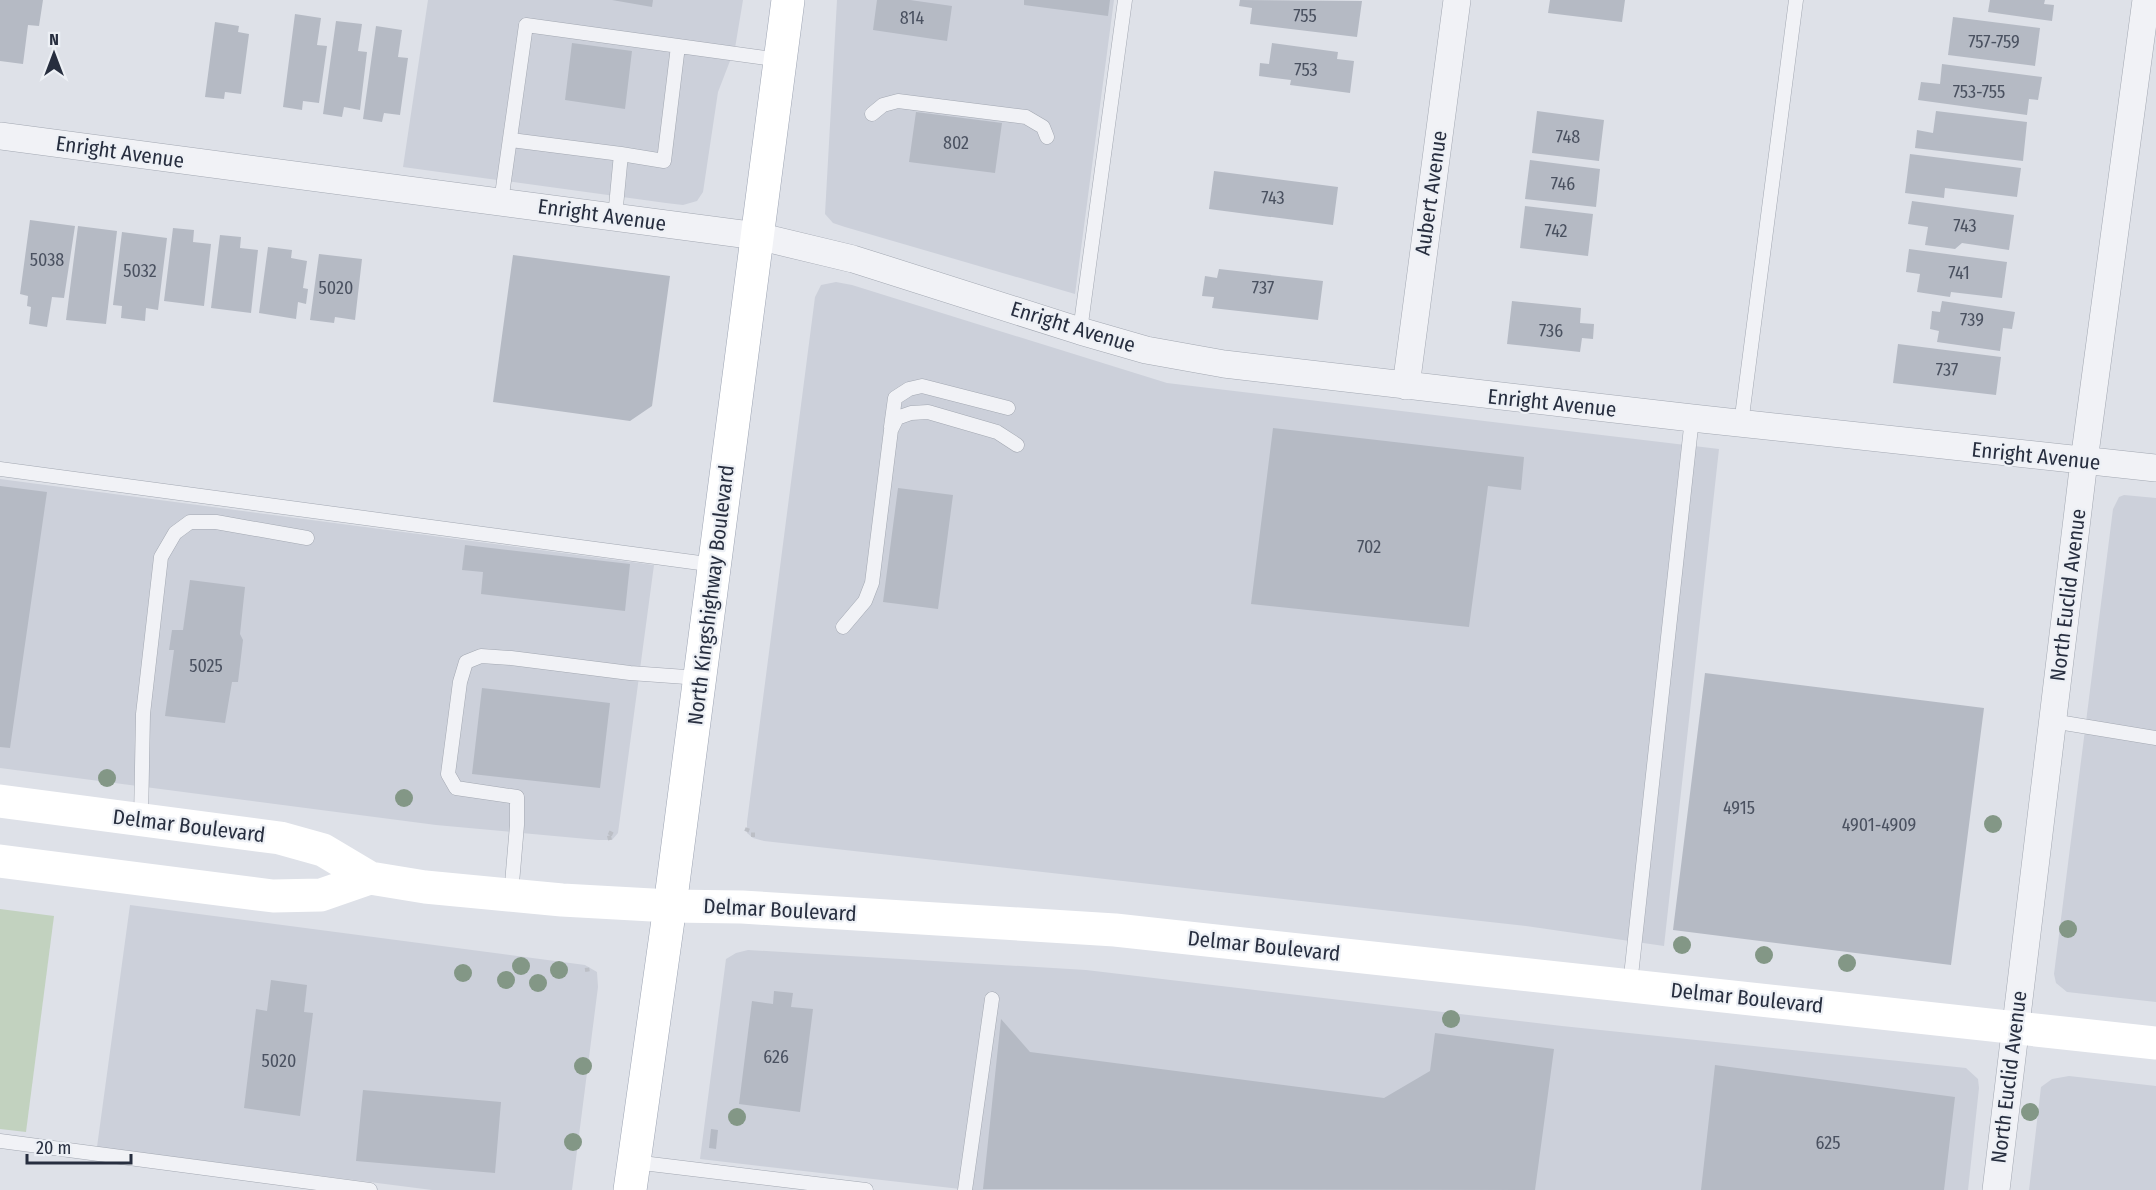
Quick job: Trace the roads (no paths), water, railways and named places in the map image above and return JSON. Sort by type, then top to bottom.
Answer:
[{"type":"main road","name":"North Kingshighway Boulevard","points":[[632,1176],[716,565],[788,0]]},
{"type":"main road","name":"Delmar Boulevard","points":[[0,801],[280,838],[323,850],[370,878],[425,887],[511,896],[670,906],[742,907],[1115,930],[2156,1043]]},
{"type":"main road","name":"Delmar Boulevard","points":[[0,861],[273,896],[321,895],[370,878]]},
{"type":"street","name":"Aubert Avenue","points":[[1406,386],[1457,0]]},
{"type":"street","name":"North Euclid Avenue","points":[[1996,1190],[2084,461],[2145,0]]},
{"type":"street","name":"Enright Avenue","points":[[0,136],[757,236],[853,259],[1146,350],[1224,364],[1741,424],[2156,468]]},
{"type":"lane","points":[[1080,331],[1125,0]]},
{"type":"lane","points":[[1741,424],[1796,0]]},
{"type":"lane","points":[[501,202],[526,25],[780,60]]},
{"type":"lane","points":[[511,140],[664,161],[678,46]]},
{"type":"lane","points":[[872,114],[883,105],[898,101],[1026,117],[1043,128],[1047,137]]},
{"type":"lane","points":[[615,217],[621,154]]},
{"type":"lane","points":[[843,627],[865,601],[872,583],[896,398],[909,388],[922,386],[1008,408]]},
{"type":"lane","points":[[891,430],[897,418],[928,411],[997,432],[1017,445]]},
{"type":"lane","points":[[1630,985],[1692,418]]},
{"type":"lane","points":[[0,469],[716,565]]},
{"type":"lane","points":[[141,820],[143,714],[159,568],[161,557],[175,533],[190,522],[216,522],[307,538]]},
{"type":"lane","points":[[511,896],[517,797],[456,788],[448,774],[460,682],[466,662],[481,656],[511,658],[630,673],[700,678]]},
{"type":"lane","points":[[2052,721],[2156,738]]},
{"type":"lane","points":[[965,1190],[992,999]]},
{"type":"lane","points":[[0,1141],[370,1190]]},
{"type":"lane","points":[[632,1176],[866,1190]]}]
